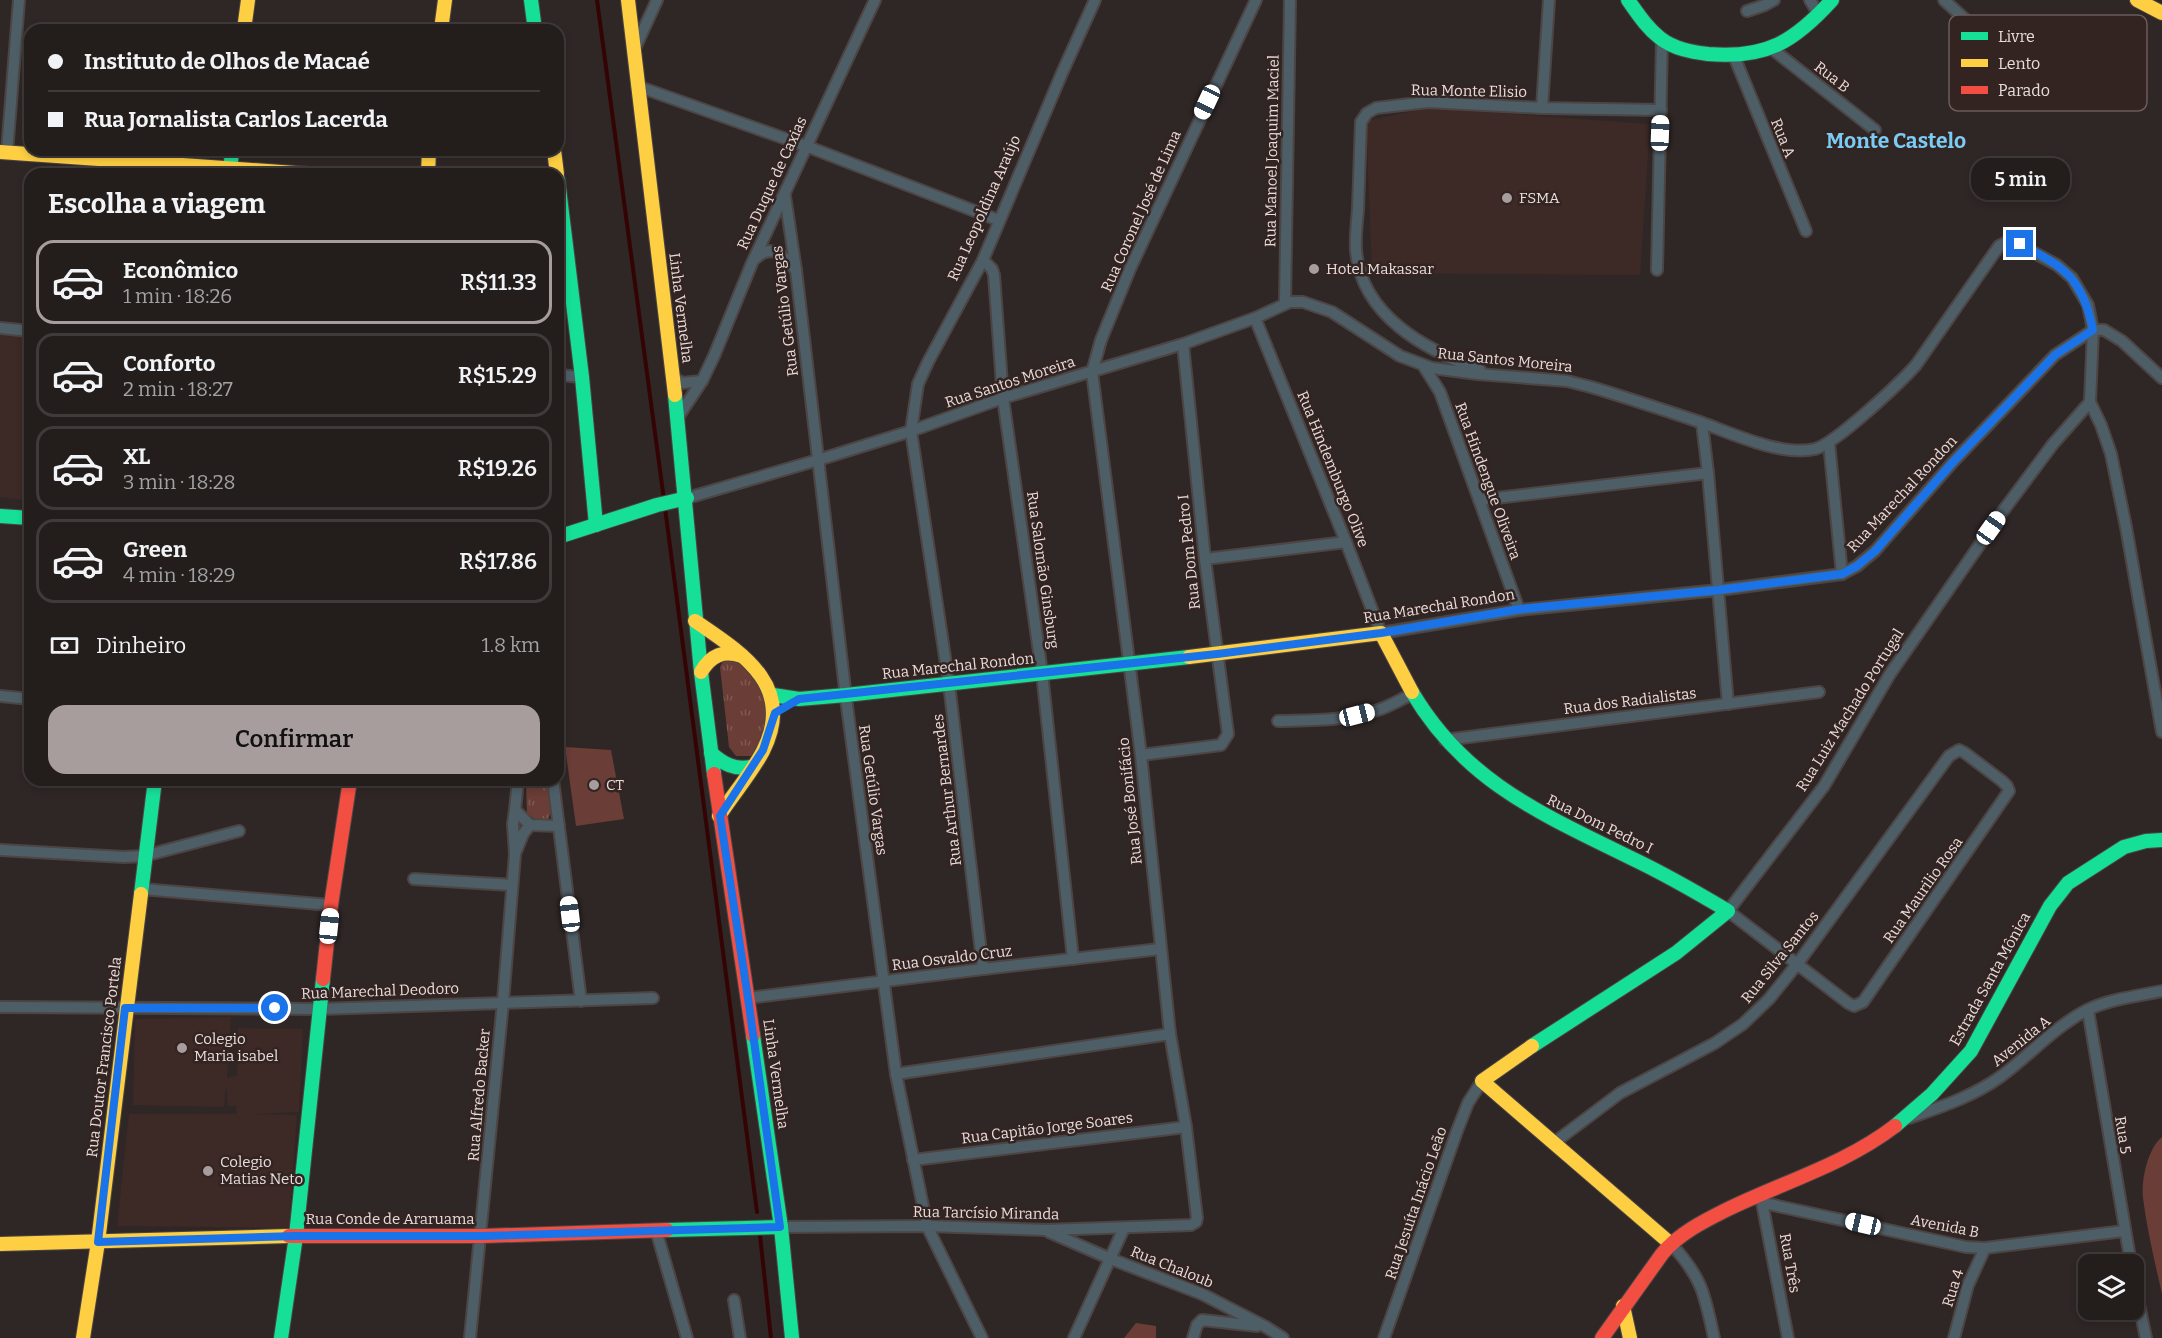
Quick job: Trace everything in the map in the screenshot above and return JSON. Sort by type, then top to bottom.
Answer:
[{"type":"main road","points":[[245,24],[248,0]]},
{"type":"main road","points":[[442,24],[445,0]]},
{"type":"main road","points":[[531,0],[534,24]]},
{"type":"main road","name":"Linha Vermelha","points":[[628,0],[687,498],[695,621],[701,672],[780,1227],[792,1338]]},
{"type":"main road","points":[[1628,0],[1638,15],[1662,40],[1701,54],[1734,56],[1752,54],[1771,48],[1820,15],[1832,0]]},
{"type":"main road","points":[[2137,0],[2162,13]]},
{"type":"main road","points":[[3,152],[24,154]]},
{"type":"main road","points":[[51,156],[195,168]]},
{"type":"main road","points":[[564,234],[582,377],[596,525]]},
{"type":"main road","points":[[564,535],[657,505],[687,498]]},
{"type":"main road","points":[[0,516],[24,518]]},
{"type":"main road","points":[[695,621],[745,657],[763,676],[773,695],[775,713],[766,743],[720,816]]},
{"type":"main road","name":"Rua Marechal Rondon","points":[[799,699],[1129,664],[1381,633]]},
{"type":"main road","name":"Rua Dom Pedro I","points":[[1381,633],[1413,694],[1445,740],[1485,779],[1540,814],[1658,871],[1728,911]]},
{"type":"main road","points":[[701,672],[706,662],[716,654],[730,651],[745,657]]},
{"type":"main road","points":[[773,695],[799,699]]},
{"type":"main road","points":[[775,713],[799,699]]},
{"type":"main road","points":[[711,753],[729,767],[738,770],[751,767]]},
{"type":"main road","name":"Rua Doutor Francisco Portela","points":[[83,1338],[98,1242],[154,786]]},
{"type":"main road","points":[[281,1338],[296,1236],[331,905],[349,786]]},
{"type":"main road","name":"Estrada Santa Mônica","points":[[1671,1244],[1691,1230],[1856,1152],[1900,1121],[1954,1071],[1971,1051],[2050,906],[2068,883],[2124,847],[2146,841],[2162,840]]},
{"type":"main road","name":"Rua Luiz Machado Portugal","points":[[1482,1081],[1521,1053],[1670,957],[1710,929],[1728,911]]},
{"type":"main road","points":[[1482,1081],[1671,1244],[1623,1306],[1602,1338]]},
{"type":"main road","name":"Rua Conde de Araruama","points":[[0,1244],[296,1236],[482,1236],[780,1227]]},
{"type":"main road","points":[[1623,1306],[1630,1338]]},
{"type":"street","points":[[3,152],[19,0]]},
{"type":"street","points":[[635,48],[657,0]]},
{"type":"street","name":"Rua Duque de Caxias","points":[[678,417],[702,381],[752,263],[875,0]]},
{"type":"street","name":"Rua Leopoldina Araújo","points":[[911,431],[918,384],[983,260],[998,220],[1095,0]]},
{"type":"street","name":"Rua Coronel José de Lima","points":[[1092,372],[1101,340],[1130,269],[1256,0]]},
{"type":"street","name":"Rua Manoel Joaquim Maciel","points":[[1285,303],[1290,0]]},
{"type":"street","points":[[1542,108],[1549,0]]},
{"type":"street","points":[[1747,11],[1774,0]]},
{"type":"street","points":[[1810,0],[1820,15]]},
{"type":"street","points":[[1944,0],[1960,15]]},
{"type":"street","points":[[1657,270],[1662,40]]},
{"type":"street","name":"Rua B","points":[[1771,48],[1875,130]]},
{"type":"street","name":"Rua A","points":[[1734,56],[1806,231]]},
{"type":"street","points":[[637,86],[998,220]]},
{"type":"street","name":"Rua Monte Elisio","points":[[1492,375],[1437,352],[1407,334],[1390,321],[1375,303],[1361,271],[1356,251],[1361,122],[1367,113],[1384,107],[1428,102],[1542,108],[1661,110]]},
{"type":"street","name":"Rua Getúlio Vargas","points":[[785,196],[796,270],[846,695],[896,1074],[927,1226],[982,1338]]},
{"type":"street","name":"Rua Santos Moreira","points":[[687,498],[818,460],[911,431],[1003,398],[1184,344],[1255,318],[1285,303],[1303,302],[1332,312],[1400,356],[1423,365],[1452,371],[1567,381],[1783,449],[1797,451],[1815,449],[1829,443],[1902,381],[1916,365],[1999,246],[2011,240],[2049,260],[2072,278],[2088,305],[2093,330]]},
{"type":"street","points":[[752,263],[760,254],[777,251],[796,270]]},
{"type":"street","name":"Rua Salomão Ginsburg","points":[[983,260],[992,269],[994,275],[1003,398],[1042,673],[1073,959]]},
{"type":"street","name":"Rua Hindemburgo Olive","points":[[1255,318],[1381,633]]},
{"type":"street","points":[[0,328],[24,330]]},
{"type":"street","points":[[2162,378],[2122,341],[2104,330],[2093,330],[2090,402],[2111,454],[2162,732]]},
{"type":"street","name":"Rua Marechal Rondon","points":[[1381,633],[1520,609],[1719,590],[1842,574],[1857,566],[1875,551],[1953,462],[2055,355],[2093,330]]},
{"type":"street","name":"Rua Dom Pedro I","points":[[1141,756],[1221,745],[1228,734],[1205,560],[1184,344]]},
{"type":"street","name":"Rua Hindengue Oliveira","points":[[1423,365],[1440,392],[1520,609]]},
{"type":"street","name":"Rua José Bonifácio","points":[[1092,372],[1141,756],[1170,1034],[1186,1127],[1197,1218],[1191,1225]]},
{"type":"street","points":[[564,376],[582,377]]},
{"type":"street","points":[[673,377],[682,383],[692,384],[702,381]]},
{"type":"street","name":"Rua Luiz Machado Portugal","points":[[1728,911],[1824,786],[1890,674],[2003,511],[2053,444],[2090,402]]},
{"type":"street","points":[[1702,423],[1728,704]]},
{"type":"street","name":"Rua Arthur Bernardes","points":[[911,431],[949,684],[983,969]]},
{"type":"street","points":[[1829,443],[1842,574]]},
{"type":"street","points":[[1479,500],[1708,473]]},
{"type":"street","points":[[1205,560],[1346,542]]},
{"type":"street","name":"Rua dos Radialistas","points":[[1445,740],[1819,692]]},
{"type":"street","points":[[1278,722],[1357,715],[1377,710],[1413,694]]},
{"type":"street","points":[[0,696],[24,698]]},
{"type":"street","name":"Rua Silva Santos","points":[[1555,1142],[1620,1093],[1715,1043],[1743,1024],[1769,999],[1798,963],[1949,756],[1959,750],[2002,781]]},
{"type":"street","name":"Rua Maurilio Rosa","points":[[1848,1003],[1854,1006],[1863,1002],[2000,807],[2009,791],[2002,781]]},
{"type":"street","name":"Rua Alfredo Backer","points":[[470,1338],[482,1236],[503,1002],[515,855],[513,824],[517,786]]},
{"type":"street","points":[[555,786],[581,1001]]},
{"type":"street","points":[[515,810],[530,825],[559,826]]},
{"type":"street","name":"Rua Alfredo Backer","points":[[515,855],[523,834],[530,825]]},
{"type":"street","points":[[0,850],[124,857],[144,856],[239,831]]},
{"type":"street","points":[[414,879],[512,885]]},
{"type":"street","points":[[142,889],[331,905]]},
{"type":"street","name":"Rua Dom Pedro I","points":[[1728,911],[1848,1003]]},
{"type":"street","name":"Rua Osvaldo Cruz","points":[[748,998],[1160,950]]},
{"type":"street","name":"Avenida A","points":[[1900,1121],[1968,1096],[1999,1078],[2070,1020],[2088,1010],[2106,1003],[2162,991]]},
{"type":"street","name":"Rua Marechal Deodoro","points":[[0,1007],[320,1008],[653,998]]},
{"type":"street","name":"Rua 5","points":[[2088,1010],[2129,1254]]},
{"type":"street","points":[[896,1074],[1170,1034]]},
{"type":"street","name":"Rua Jesuíta Inácio Leão","points":[[1384,1338],[1457,1131],[1468,1103],[1482,1081]]},
{"type":"street","name":"Rua Capitão Jorge Soares","points":[[913,1160],[1186,1127]]},
{"type":"street","name":"Avenida B","points":[[1762,1198],[1966,1247],[1985,1248],[2124,1231]]},
{"type":"street","name":"Rua Três","points":[[1762,1198],[1788,1338]]},
{"type":"street","name":"Rua Tarcísio Miranda","points":[[780,1227],[927,1226],[1046,1230],[1191,1225]]},
{"type":"street","points":[[1074,1338],[1124,1228]]},
{"type":"street","points":[[656,1230],[687,1338]]},
{"type":"street","name":"Rua Chaloub","points":[[1046,1230],[1111,1259],[1202,1294],[1283,1338]]},
{"type":"street","points":[[1671,1244],[1688,1262],[1705,1296],[1714,1338]]},
{"type":"street","name":"Rua 4","points":[[1954,1338],[1968,1285],[1985,1248]]},
{"type":"street","points":[[734,1300],[740,1338]]},
{"type":"street","points":[[1193,1338],[1197,1325],[1202,1320],[1266,1327]]},
{"type":"street","points":[[2142,1320],[2146,1338]]},
{"type":"shaded area","name":"FSMA","points":[[1428,108],[1650,124],[1640,275],[1372,273],[1366,121]]},
{"type":"shaded area","points":[[0,335],[24,337],[24,500],[0,497]]},
{"type":"shaded area","points":[[231,1017],[227,1078],[237,1075],[238,1028],[303,1029],[299,1112],[252,1114],[297,1115],[289,1228],[117,1226],[129,1114],[237,1114],[236,1106],[228,1106],[226,1085],[224,1107],[133,1105],[135,1019]]},
{"type":"green space","points":[[727,654],[758,671],[771,716],[755,756],[736,756],[729,747],[720,667]]},
{"type":"green space","name":"CT","points":[[565,747],[611,750],[624,819],[576,826]]},
{"type":"green space","points":[[526,786],[549,786],[551,812],[548,819],[537,820],[527,814]]},
{"type":"green space","points":[[2162,1137],[2162,1294],[2149,1234],[2143,1191],[2144,1174],[2149,1156]]},
{"type":"green space","points":[[1136,1323],[1156,1326],[1156,1338],[1124,1338]]},
{"type":"waterway","points":[[597,0],[664,500]]},
{"type":"waterway","points":[[665,508],[757,1212]]},
{"type":"waterway","points":[[760,1235],[771,1338]]},
{"type":"traffic: fast","points":[[531,0],[534,24]]},
{"type":"traffic: fast","points":[[1628,0],[1647,25],[1665,42],[1689,51],[1728,55],[1746,54],[1778,45],[1805,27],[1832,0]]},
{"type":"traffic: fast","points":[[230,168],[232,156]]},
{"type":"traffic: fast","points":[[564,229],[582,377],[596,525]]},
{"type":"traffic: fast","points":[[675,395],[701,672],[714,774]]},
{"type":"traffic: fast","points":[[564,535],[657,505],[687,498]]},
{"type":"traffic: fast","points":[[0,516],[24,518]]},
{"type":"traffic: fast","points":[[773,695],[799,699],[846,695],[1189,657]]},
{"type":"traffic: fast","points":[[1412,692],[1433,723],[1456,750],[1508,792],[1537,810],[1656,870],[1728,911],[1676,953],[1532,1046]]},
{"type":"traffic: fast","points":[[711,753],[730,765],[739,768],[751,767]]},
{"type":"traffic: fast","points":[[141,894],[154,786]]},
{"type":"traffic: fast","points":[[1895,1126],[1932,1094],[1971,1051],[2050,906],[2068,883],[2124,847],[2146,841],[2162,840]]},
{"type":"traffic: fast","points":[[281,1338],[296,1236],[323,979]]},
{"type":"traffic: fast","points":[[753,1035],[781,1227],[792,1338]]},
{"type":"traffic: fast","points":[[667,1230],[781,1227]]},
{"type":"traffic: slow","points":[[245,24],[248,0]]},
{"type":"traffic: slow","points":[[442,24],[445,0]]},
{"type":"traffic: slow","points":[[628,0],[675,395]]},
{"type":"traffic: slow","points":[[2137,0],[2162,13]]},
{"type":"traffic: slow","points":[[0,152],[24,154]]},
{"type":"traffic: slow","points":[[56,156],[225,168]]},
{"type":"traffic: slow","points":[[428,168],[429,156]]},
{"type":"traffic: slow","points":[[555,156],[556,168]]},
{"type":"traffic: slow","points":[[695,621],[746,659],[759,674],[768,690],[773,708],[771,728],[763,751],[719,816]]},
{"type":"traffic: slow","points":[[1189,657],[1381,633],[1412,692]]},
{"type":"traffic: slow","points":[[701,672],[709,661],[718,655],[742,656]]},
{"type":"traffic: slow","points":[[83,1338],[98,1242],[141,894]]},
{"type":"traffic: slow","points":[[1532,1046],[1482,1081],[1671,1244]]},
{"type":"traffic: slow","points":[[0,1244],[289,1236]]},
{"type":"traffic: slow","points":[[1623,1306],[1630,1338]]},
{"type":"traffic: jam","points":[[714,774],[753,1035]]},
{"type":"traffic: jam","points":[[323,979],[331,905],[349,786]]},
{"type":"traffic: jam","points":[[1602,1338],[1662,1254],[1683,1234],[1726,1210],[1855,1152],[1895,1126]]},
{"type":"traffic: jam","points":[[289,1236],[482,1236],[667,1230]]},
{"type":"place","name":"FSMA","points":[[1507,198]]},
{"type":"place","name":"Hotel Makassar","points":[[1314,269]]},
{"type":"place","name":"CT","points":[[594,785]]},
{"type":"place","name":"Colegio Maria isabel","points":[[182,1048]]},
{"type":"place","name":"Colegio Matias Neto","points":[[208,1171]]},
{"type":"district","name":"Monte Castelo","points":[[1896,141]]},
{"type":"route","points":[[275,1008],[125,1008],[98,1242],[296,1236],[482,1236],[780,1227],[720,816],[763,750],[775,713],[799,699],[1217,654],[1381,633],[1520,609],[1719,590],[1842,574],[1857,566],[1875,551],[1953,462],[2055,355],[2093,330],[2088,305],[2072,278],[2042,255],[2020,244]]}]
